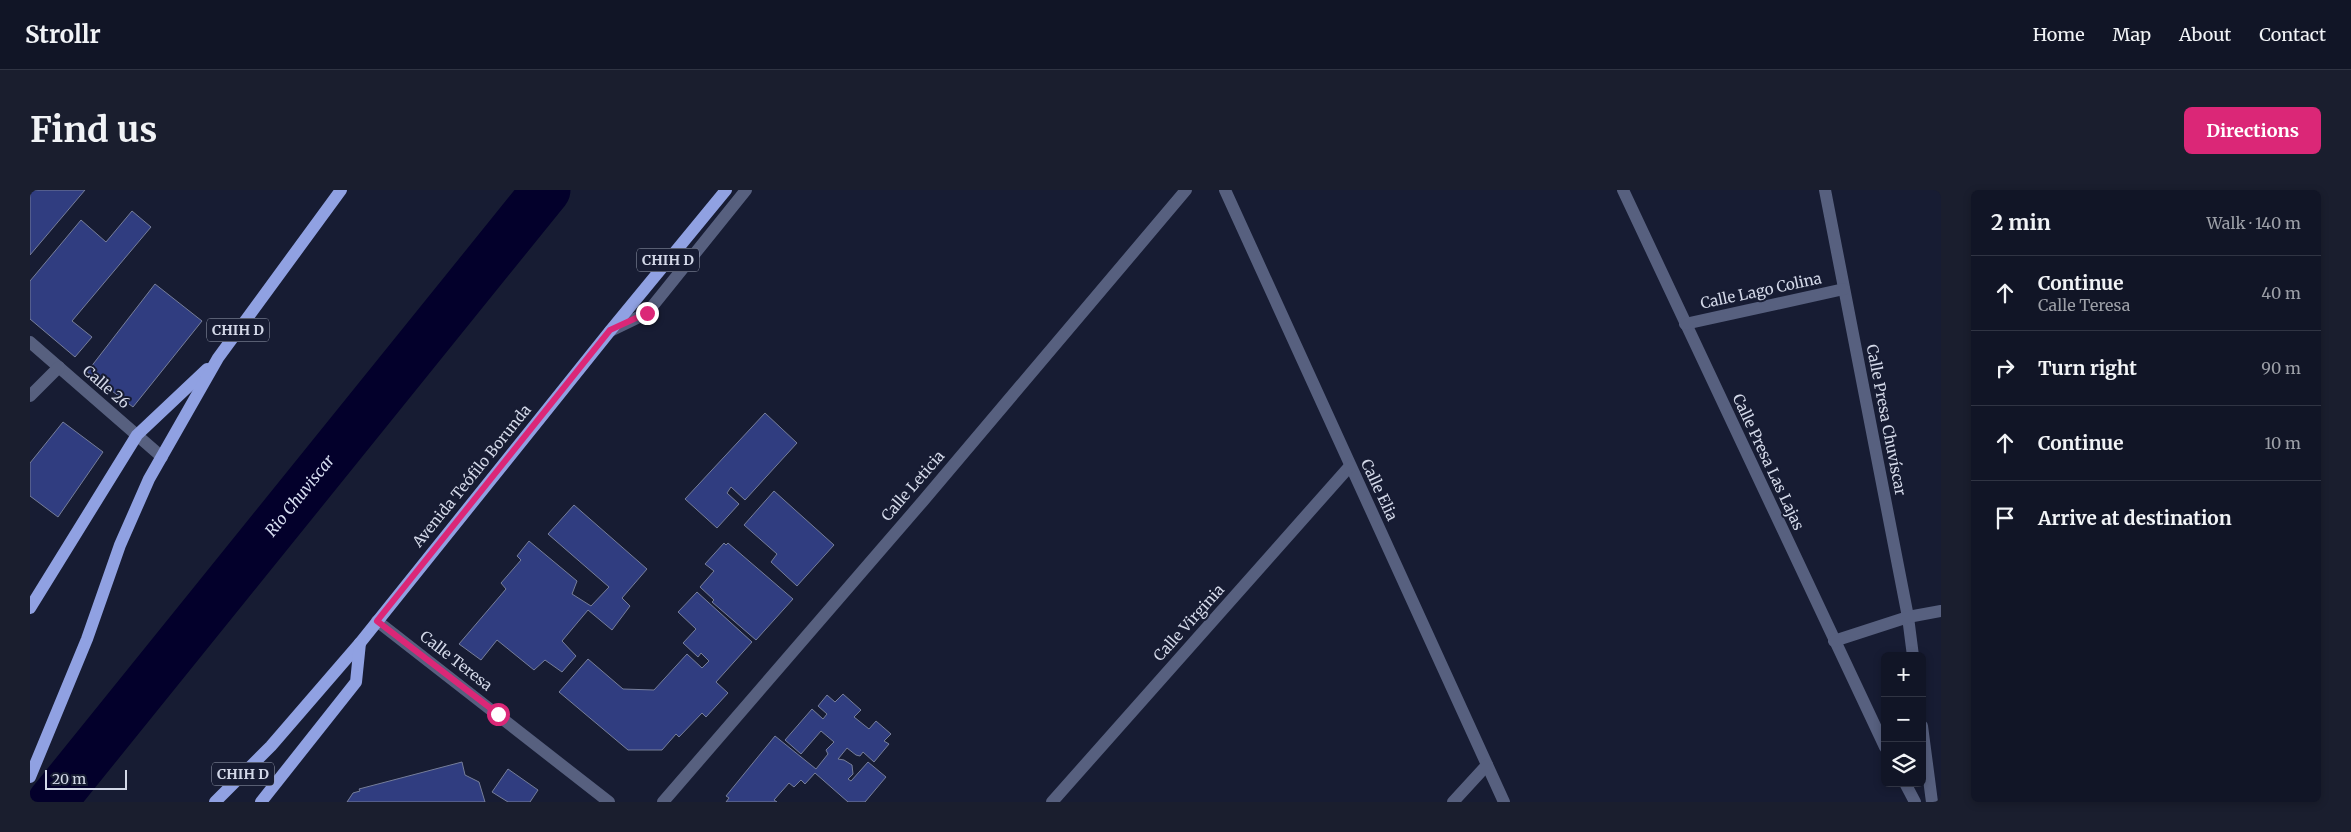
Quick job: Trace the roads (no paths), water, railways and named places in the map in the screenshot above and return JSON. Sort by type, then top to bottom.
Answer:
[{"type":"main road","name":"CHIH D","points":[[30,777],[87,639],[120,545],[149,479],[218,358],[341,190]]},
{"type":"main road","name":"CHIH D","points":[[610,330],[726,190]]},
{"type":"main road","name":"Avenida Teófilo Borunda","points":[[215,802],[271,746],[360,643],[610,330]]},
{"type":"main road","points":[[30,608],[137,436],[218,358]]},
{"type":"main road","points":[[261,802],[356,682],[360,643]]},
{"type":"street","points":[[610,330],[647,313],[746,190]]},
{"type":"street","name":"Calle Leticia","points":[[663,802],[923,501],[1186,190]]},
{"type":"street","name":"Calle Elia","points":[[1225,190],[1504,802]]},
{"type":"street","name":"Calle Presa Las Lajas","points":[[1623,190],[1883,742]]},
{"type":"street","name":"Calle Presa Chuvíscar","points":[[1825,190],[1908,618],[1912,652]]},
{"type":"street","name":"Calle Lago Colina","points":[[1685,324],[1844,289]]},
{"type":"street","name":"Calle 26","points":[[30,342],[162,457]]},
{"type":"street","points":[[30,396],[59,367]]},
{"type":"street","name":"Calle Virginia","points":[[1052,802],[1350,466]]},
{"type":"street","points":[[1834,641],[1908,618],[1941,611]]},
{"type":"street","name":"Calle Teresa","points":[[377,621],[609,802]]},
{"type":"street","points":[[1924,742],[1932,802]]},
{"type":"street","points":[[1453,802],[1487,765]]},
{"type":"street","points":[[1907,787],[1915,802]]},
{"type":"waterway","name":"Rio Chuviscar","points":[[52,802],[546,190]]}]
